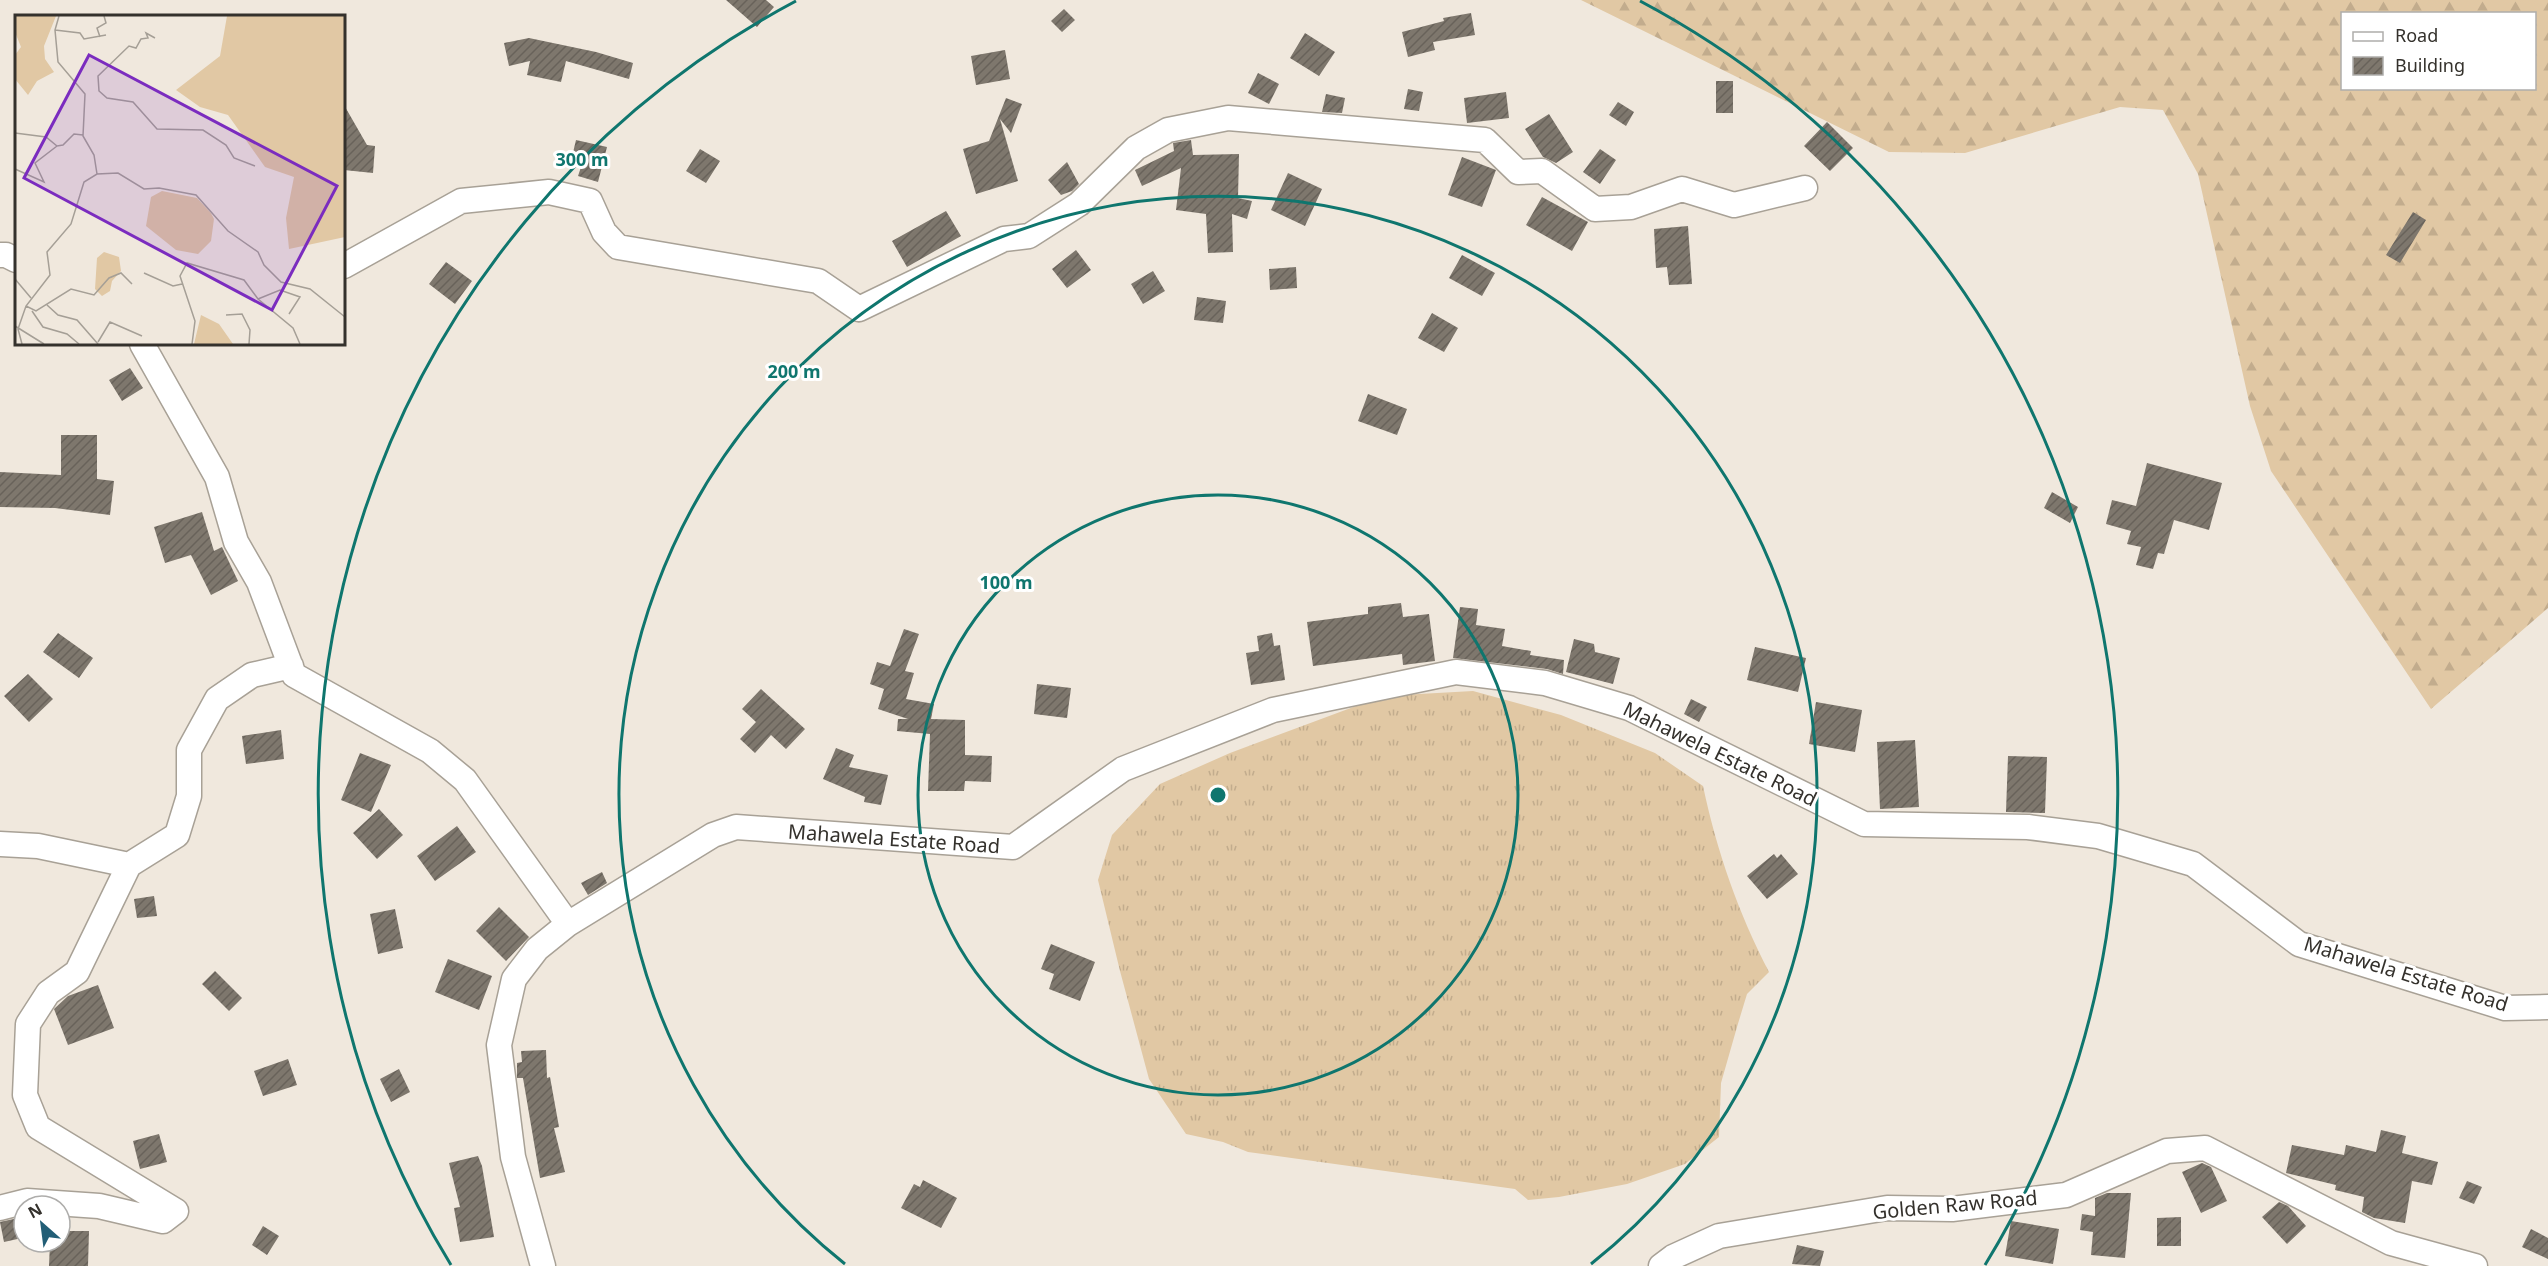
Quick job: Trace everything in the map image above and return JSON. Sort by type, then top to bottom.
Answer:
[{"type":"street","points":[[345,265],[461,201],[549,192],[590,201],[604,232],[618,246],[818,281],[860,309],[1004,239],[1029,236],[1079,204],[1136,148],[1168,130],[1228,118],[1485,140],[1518,172],[1542,171],[1595,209],[1631,207],[1682,189],[1734,205],[1805,188]]},
{"type":"street","points":[[0,255],[15,260]]},
{"type":"street","points":[[147,346],[217,477],[236,542],[259,582],[294,675],[430,751],[465,780],[568,924]]},
{"type":"street","points":[[0,1208],[27,1201],[99,1206],[163,1221],[176,1211],[38,1127],[25,1095],[28,1024],[48,993],[77,972],[129,865],[177,835],[189,796],[189,750],[217,699],[252,675],[291,666]]},
{"type":"street","name":"Mahawela Estate Road","points":[[543,1266],[513,1156],[500,1045],[514,979],[537,949],[568,924],[713,835],[736,827],[1012,848],[1123,769],[1273,710],[1456,672],[1545,683],[1629,708],[1864,824],[2028,827],[2098,836],[2193,864],[2299,944],[2505,1008],[2548,1007]]},
{"type":"street","points":[[0,844],[38,846],[129,865]]},
{"type":"street","name":"Golden Raw Road","points":[[1661,1266],[1673,1257],[1719,1236],[1887,1208],[1952,1209],[2066,1195],[2167,1151],[2205,1148],[2391,1243],[2475,1266]]},
{"type":"green space","points":[[1581,0],[2548,0],[2548,608],[2431,709],[2271,471],[2250,406],[2198,174],[2163,110],[2120,107],[1965,153],[1889,152]]},
{"type":"green space","points":[[1473,691],[1561,715],[1655,753],[1703,786],[1730,881],[1769,972],[1747,994],[1737,1027],[1721,1083],[1719,1137],[1685,1164],[1627,1184],[1559,1197],[1528,1200],[1515,1189],[1248,1152],[1223,1142],[1186,1134],[1149,1079],[1120,971],[1098,880],[1112,835],[1160,784],[1230,753],[1383,696]]},
{"type":"building","points":[[726,0],[766,0],[774,7],[757,27]]},
{"type":"building","points":[[1064,9],[1075,20],[1062,32],[1051,21]]},
{"type":"building","points":[[1471,13],[1475,35],[1433,42],[1435,50],[1408,57],[1402,32],[1444,21],[1443,18]]},
{"type":"building","points":[[1305,33],[1335,52],[1319,76],[1290,58]]},
{"type":"building","points":[[529,38],[596,52],[633,63],[629,79],[566,61],[561,82],[527,75],[530,61],[509,66],[504,43]]},
{"type":"building","points":[[1005,50],[1010,79],[976,85],[971,56]]},
{"type":"building","points":[[1258,73],[1279,84],[1269,104],[1248,93]]},
{"type":"building","points":[[1716,81],[1733,81],[1733,113],[1716,113]]},
{"type":"building","points":[[1408,89],[1423,92],[1419,111],[1404,109]]},
{"type":"building","points":[[1506,92],[1509,118],[1467,123],[1464,98]]},
{"type":"building","points":[[1326,94],[1345,98],[1342,113],[1322,112]]},
{"type":"building","points":[[1006,98],[1022,104],[1011,133],[1000,119],[1018,181],[976,194],[963,149],[989,141]]},
{"type":"building","points":[[1618,102],[1634,112],[1626,126],[1609,115]]},
{"type":"building","points":[[345,107],[367,145],[375,146],[373,173],[345,170]]},
{"type":"building","points":[[1549,114],[1573,152],[1556,163],[1543,157],[1525,129]]},
{"type":"building","points":[[1827,122],[1853,148],[1830,171],[1804,146]]},
{"type":"building","points":[[576,140],[607,147],[598,182],[578,176],[582,164],[571,161]]},
{"type":"building","points":[[1191,140],[1193,155],[1239,154],[1238,198],[1252,201],[1247,219],[1232,214],[1233,252],[1208,253],[1206,214],[1176,210],[1181,168],[1142,186],[1135,170],[1174,151],[1173,143]]},
{"type":"building","points":[[700,149],[720,161],[706,183],[686,171]]},
{"type":"building","points":[[1600,149],[1616,160],[1600,184],[1583,172]]},
{"type":"building","points":[[1462,157],[1496,170],[1482,207],[1448,195]]},
{"type":"building","points":[[1067,162],[1079,184],[1072,191],[1061,195],[1048,180]]},
{"type":"building","points":[[1288,173],[1322,189],[1305,226],[1271,210]]},
{"type":"building","points":[[1542,197],[1588,222],[1572,251],[1526,225]]},
{"type":"building","points":[[946,211],[961,236],[907,267],[892,241]]},
{"type":"building","points":[[2413,212],[2426,220],[2400,263],[2386,255]]},
{"type":"building","points":[[1688,226],[1692,284],[1669,285],[1667,267],[1656,268],[1654,229]]},
{"type":"building","points":[[1076,250],[1091,270],[1067,288],[1052,269]]},
{"type":"building","points":[[1462,255],[1495,273],[1482,296],[1449,278]]},
{"type":"building","points":[[446,262],[472,281],[455,304],[429,284]]},
{"type":"building","points":[[1296,267],[1297,288],[1270,290],[1269,269]]},
{"type":"building","points":[[1153,271],[1165,291],[1143,304],[1131,284]]},
{"type":"building","points":[[1197,297],[1226,301],[1223,323],[1194,320]]},
{"type":"building","points":[[1432,313],[1458,328],[1444,352],[1418,338]]},
{"type":"building","points":[[130,368],[143,388],[122,401],[109,380]]},
{"type":"building","points":[[1368,394],[1407,409],[1397,435],[1358,421]]},
{"type":"building","points":[[61,435],[97,435],[97,479],[114,481],[110,515],[55,508],[0,507],[0,472],[61,475]]},
{"type":"building","points":[[2147,463],[2222,483],[2209,530],[2174,520],[2164,554],[2158,553],[2153,569],[2136,565],[2141,547],[2127,544],[2131,531],[2106,524],[2112,500],[2136,506]]},
{"type":"building","points":[[2052,492],[2078,507],[2070,523],[2044,508]]},
{"type":"building","points":[[202,512],[214,551],[222,547],[238,581],[211,595],[191,555],[165,563],[154,527]]},
{"type":"building","points":[[1401,603],[1403,617],[1429,614],[1435,661],[1403,665],[1402,654],[1313,666],[1307,622],[1368,614],[1368,607]]},
{"type":"building","points":[[1460,607],[1478,609],[1476,625],[1505,629],[1502,646],[1531,651],[1530,655],[1564,660],[1563,674],[1547,669],[1453,658]]},
{"type":"building","points":[[904,629],[919,634],[905,671],[914,673],[906,699],[934,704],[931,719],[965,720],[965,755],[992,756],[991,782],[965,781],[964,791],[928,791],[930,734],[897,731],[898,719],[908,719],[878,709],[884,689],[870,684],[877,662],[890,666]]},
{"type":"building","points":[[58,633],[93,658],[79,678],[43,652]]},
{"type":"building","points":[[1272,633],[1274,646],[1280,645],[1285,680],[1251,685],[1246,653],[1259,651],[1257,636]]},
{"type":"building","points":[[1574,639],[1594,644],[1595,652],[1620,658],[1613,684],[1566,672]]},
{"type":"building","points":[[1755,647],[1806,658],[1798,692],[1747,680]]},
{"type":"building","points":[[28,674],[53,699],[29,722],[4,696]]},
{"type":"building","points":[[1037,684],[1071,688],[1067,718],[1034,714]]},
{"type":"building","points":[[761,689],[805,729],[786,749],[771,735],[755,753],[740,739],[756,722],[742,709]]},
{"type":"building","points":[[1691,699],[1707,707],[1699,722],[1684,714]]},
{"type":"building","points":[[1816,702],[1862,710],[1855,752],[1809,744]]},
{"type":"building","points":[[281,730],[284,759],[246,764],[242,736]]},
{"type":"building","points":[[1915,740],[1919,807],[1880,809],[1877,742]]},
{"type":"building","points":[[836,748],[854,755],[849,767],[888,775],[881,805],[864,802],[865,797],[823,779]]},
{"type":"building","points":[[360,753],[391,765],[371,812],[341,800]]},
{"type":"building","points":[[2008,756],[2047,757],[2045,813],[2006,812]]},
{"type":"building","points":[[379,809],[403,835],[377,859],[353,833]]},
{"type":"building","points":[[457,826],[476,852],[435,881],[417,856]]},
{"type":"building","points":[[1774,854],[1777,858],[1781,854],[1798,874],[1767,899],[1747,876]]},
{"type":"building","points":[[602,872],[607,883],[588,895],[581,883]]},
{"type":"building","points":[[154,896],[157,916],[137,918],[134,899]]},
{"type":"building","points":[[499,907],[529,937],[506,961],[476,931]]},
{"type":"building","points":[[395,909],[403,948],[378,954],[370,914]]},
{"type":"building","points":[[1051,944],[1095,962],[1080,1001],[1049,989],[1054,974],[1041,969]]},
{"type":"building","points":[[448,959],[492,976],[479,1010],[435,992]]},
{"type":"building","points":[[215,971],[242,998],[229,1011],[202,984]]},
{"type":"building","points":[[98,985],[114,1028],[68,1045],[54,1009],[68,996]]},
{"type":"building","points":[[546,1050],[547,1078],[550,1077],[559,1127],[554,1128],[565,1172],[540,1178],[523,1078],[517,1078],[517,1063],[522,1062],[521,1051]]},
{"type":"building","points":[[288,1059],[297,1085],[263,1096],[254,1071]]},
{"type":"building","points":[[399,1069],[410,1092],[391,1102],[380,1079]]},
{"type":"building","points":[[2381,1130],[2406,1136],[2402,1153],[2438,1162],[2432,1185],[2412,1181],[2405,1223],[2374,1218],[2362,1212],[2364,1197],[2335,1190],[2336,1185],[2286,1173],[2292,1145],[2344,1155],[2346,1145],[2376,1152]]},
{"type":"building","points":[[159,1134],[167,1162],[140,1169],[133,1141]]},
{"type":"building","points":[[478,1156],[482,1166],[494,1237],[460,1242],[454,1208],[460,1207],[449,1163]]},
{"type":"building","points":[[2202,1163],[2211,1167],[2227,1201],[2201,1213],[2182,1172]]},
{"type":"building","points":[[923,1180],[957,1198],[941,1228],[901,1208],[914,1184],[920,1187]]},
{"type":"building","points":[[2467,1181],[2482,1187],[2474,1204],[2459,1198]]},
{"type":"building","points":[[2107,1193],[2131,1193],[2125,1258],[2091,1255],[2093,1232],[2080,1230],[2082,1214],[2095,1216],[2095,1198]]},
{"type":"building","points":[[2279,1202],[2288,1206],[2306,1226],[2287,1244],[2262,1217]]},
{"type":"building","points":[[2181,1217],[2181,1246],[2157,1246],[2157,1218]]},
{"type":"building","points":[[12,1219],[12,1240],[4,1242],[0,1222]]},
{"type":"building","points":[[2011,1221],[2059,1229],[2053,1264],[2005,1256]]},
{"type":"building","points":[[263,1226],[279,1236],[267,1255],[252,1245]]},
{"type":"building","points":[[2531,1229],[2548,1238],[2548,1259],[2522,1247]]},
{"type":"building","points":[[72,1231],[89,1231],[88,1266],[49,1266],[50,1254],[72,1254]]},
{"type":"building","points":[[1797,1245],[1824,1251],[1820,1266],[1792,1264]]}]
